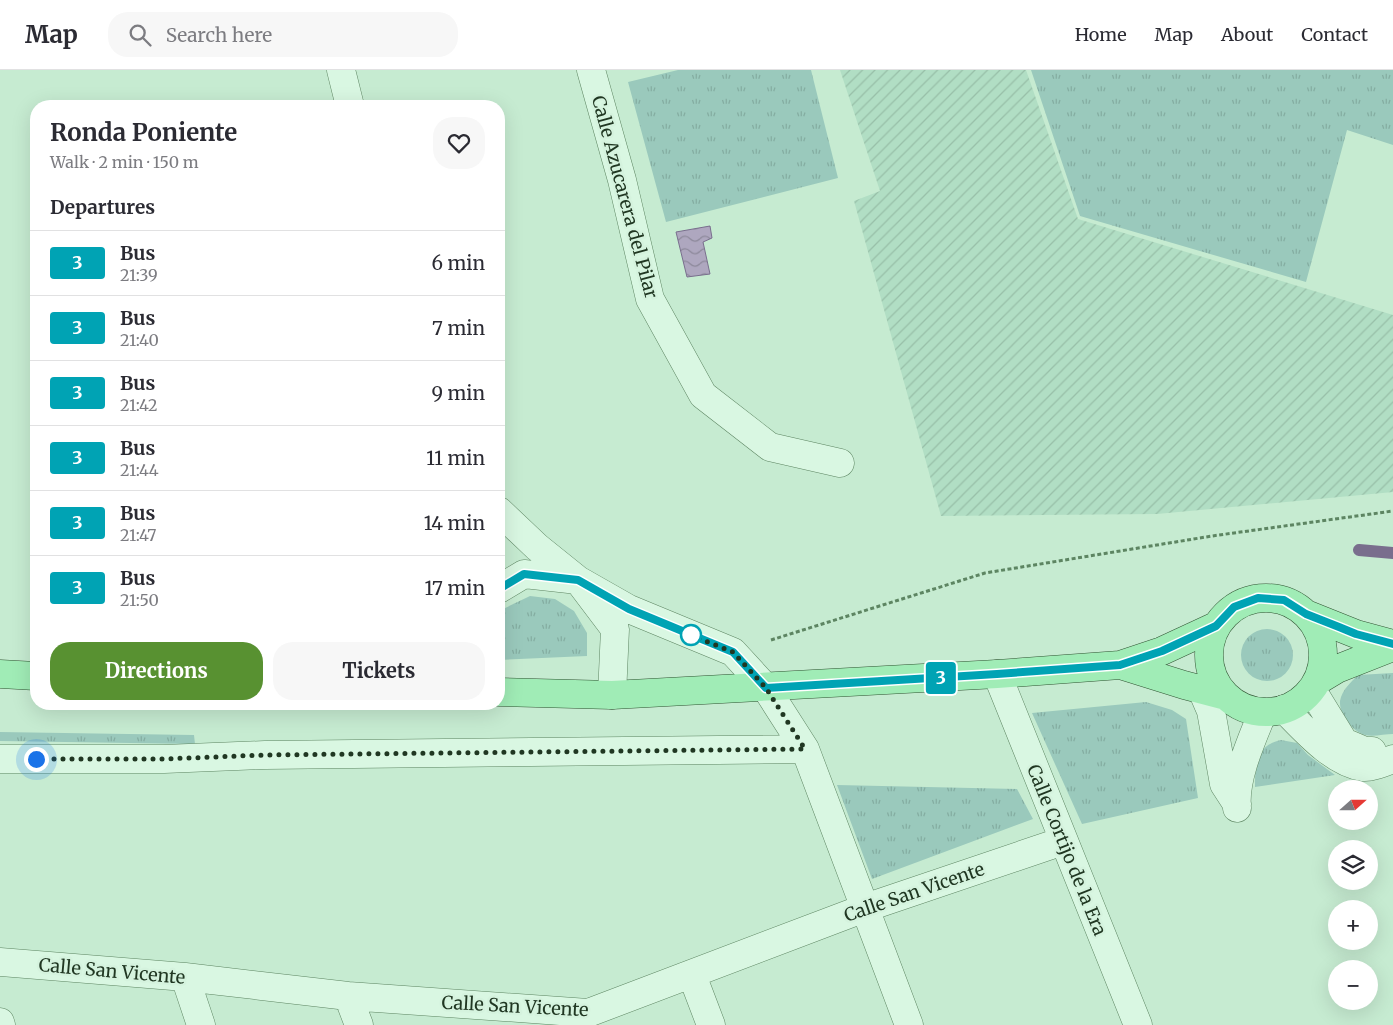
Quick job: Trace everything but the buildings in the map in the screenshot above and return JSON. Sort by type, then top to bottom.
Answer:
[{"type":"main road","points":[[505,692],[612,695],[766,688],[1120,665],[1162,651],[1216,626],[1234,607],[1258,598],[1284,600],[1306,614],[1356,634],[1393,646]]},
{"type":"main road","points":[[1306,614],[1320,634],[1324,658],[1315,686]]},
{"type":"main road","points":[[1214,693],[1209,650],[1216,626]]},
{"type":"main road","points":[[1120,665],[1214,693],[1243,708],[1274,711],[1299,702],[1315,686],[1337,669],[1393,646]]},
{"type":"main road","points":[[0,674],[30,676]]},
{"type":"street","points":[[341,70],[348,100]]},
{"type":"street","name":"Calle Azucarera del Pilar","points":[[591,70],[622,180],[650,299],[703,395],[770,447],[840,463]]},
{"type":"street","points":[[505,517],[537,548],[578,580],[629,609],[733,652],[766,688],[805,749],[909,1025]]},
{"type":"street","points":[[505,586],[524,574],[578,580],[615,629],[612,695]]},
{"type":"street","name":"Calle Cortijo de la Era","points":[[997,674],[1138,1025]]},
{"type":"street","points":[[1315,686],[1344,742],[1365,751],[1393,751]]},
{"type":"street","points":[[1214,693],[1211,711],[1224,784],[1237,811],[1240,778],[1251,742],[1274,711],[1325,749],[1346,761],[1363,767],[1393,759]]},
{"type":"street","points":[[0,760],[805,749]]},
{"type":"street","name":"Calle San Vicente","points":[[0,962],[185,977],[531,1017],[588,1013],[865,908],[1063,841]]},
{"type":"street","points":[[692,974],[711,1025]]},
{"type":"street","points":[[185,977],[201,1025]]},
{"type":"street","points":[[348,996],[359,1025]]},
{"type":"path","points":[[733,652],[985,573],[1212,536],[1393,511]]},
{"type":"green space","points":[[678,70],[811,70],[838,178],[666,222],[628,82]]},
{"type":"green space","points":[[840,70],[1026,70],[1078,219],[1393,315],[1393,492],[1157,514],[941,516],[854,201],[880,191]]},
{"type":"green space","points":[[1031,70],[1393,70],[1393,145],[1347,130],[1306,282],[1080,216]]},
{"type":"green space","points":[[530,596],[555,599],[574,611],[587,633],[587,656],[505,660],[505,608]]},
{"type":"green space","points":[[1262,629],[1272,629],[1282,633],[1289,640],[1293,655],[1289,670],[1282,677],[1272,681],[1262,681],[1252,677],[1245,670],[1241,660],[1241,650],[1245,640],[1252,633]]},
{"type":"green space","points":[[1393,673],[1393,734],[1372,736],[1355,730],[1347,721],[1340,706],[1340,701],[1347,686],[1358,675]]},
{"type":"green space","points":[[1146,702],[1172,710],[1186,719],[1198,798],[1082,824],[1032,713]]},
{"type":"green space","points":[[0,732],[194,735],[195,744],[0,741]]},
{"type":"green space","points":[[1281,740],[1297,743],[1308,755],[1335,775],[1255,787],[1256,764],[1261,751],[1272,743]]},
{"type":"green space","points":[[837,785],[1017,789],[1033,819],[872,879]]},
{"type":"water","points":[[710,226],[712,238],[703,242],[710,274],[687,277],[676,232]]},
{"type":"waterway","points":[[1359,550],[1393,553]]},
{"type":"bus line","name":"3","points":[[505,585],[524,574],[578,580],[629,609],[733,652],[766,688],[1120,665],[1162,651],[1216,626],[1234,607],[1258,598],[1284,600],[1306,614],[1356,634],[1393,644]]},
{"type":"route","points":[[36,759],[164,759],[265,755],[805,749],[766,688],[733,652],[691,635]]}]
